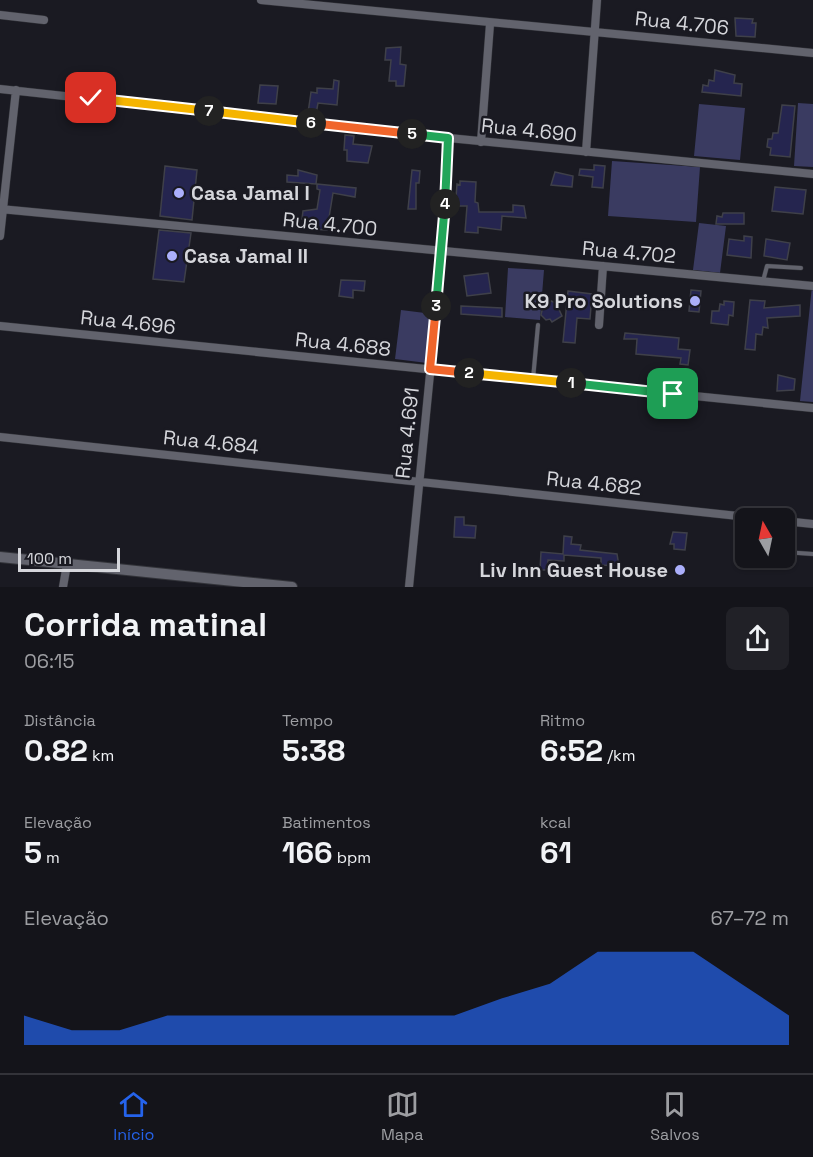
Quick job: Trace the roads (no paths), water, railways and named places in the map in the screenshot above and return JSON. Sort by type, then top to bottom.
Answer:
[{"type":"main road","points":[[0,557],[218,583],[291,587]]},
{"type":"street","name":"Rua 4.706","points":[[261,0],[490,24],[594,30],[813,53]]},
{"type":"street","points":[[586,152],[597,0]]},
{"type":"street","points":[[0,15],[44,20]]},
{"type":"street","points":[[481,142],[490,24]]},
{"type":"street","name":"Rua 4.690","points":[[0,89],[481,142],[813,174]]},
{"type":"street","points":[[0,236],[1,209],[16,90]]},
{"type":"street","name":"Rua 4.691","points":[[409,587],[442,252],[448,138]]},
{"type":"street","name":"Rua 4.700","points":[[1,209],[442,252]]},
{"type":"street","name":"Rua 4.702","points":[[442,252],[813,286]]},
{"type":"street","points":[[598,325],[603,266]]},
{"type":"street","name":"Rua 4.696","points":[[0,326],[252,352]]},
{"type":"street","name":"Rua 4.688","points":[[252,352],[813,408]]},
{"type":"street","name":"Rua 4.684","points":[[0,437],[418,480]]},
{"type":"street","name":"Rua 4.682","points":[[418,480],[735,516]]},
{"type":"street","points":[[795,522],[813,524]]},
{"type":"street","points":[[63,587],[66,564]]},
{"type":"lane","points":[[763,282],[767,266],[801,268]]},
{"type":"lane","points":[[533,380],[538,325]]},
{"type":"lane","points":[[795,553],[813,554]]},
{"type":"place","name":"Casa Jamal I","points":[[179,193]]},
{"type":"place","name":"Casa Jamal II","points":[[172,256]]},
{"type":"place","name":"K9 Pro Solutions","points":[[695,301]]},
{"type":"place","name":"Liv Inn Guest House","points":[[680,570]]}]
